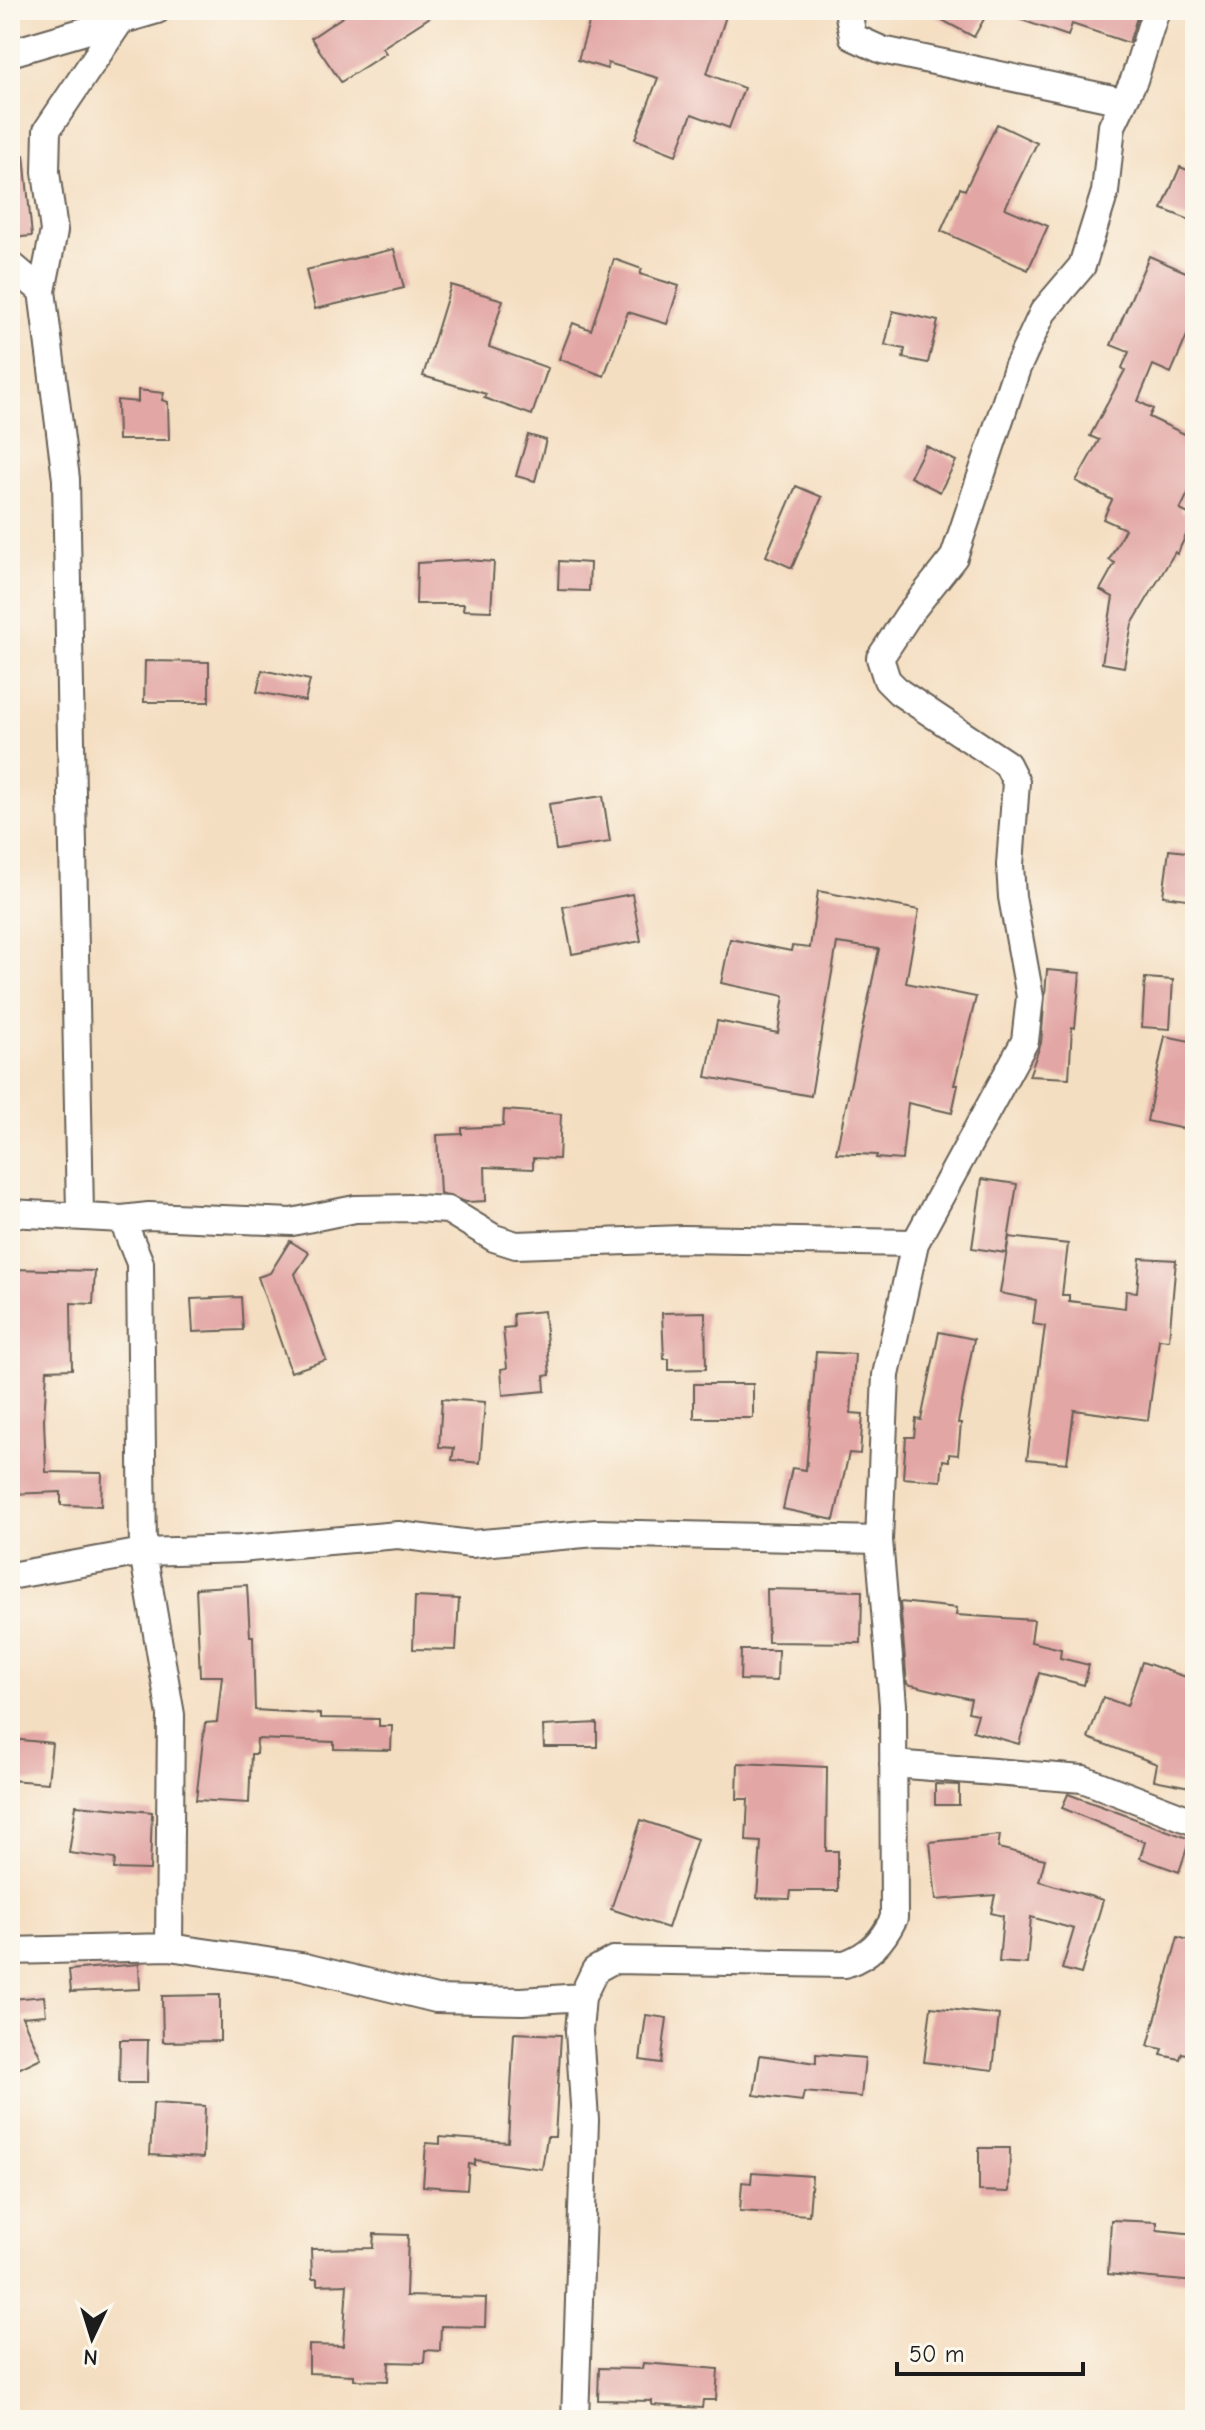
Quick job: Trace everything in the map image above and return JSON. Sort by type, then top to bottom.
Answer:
[{"type":"street","points":[[10,53],[157,10]]},
{"type":"street","points":[[848,10],[853,37],[882,50],[1122,101]]},
{"type":"street","points":[[575,2420],[585,2120],[579,2031],[582,1997],[595,1970],[613,1960],[845,1964],[863,1957],[883,1940],[894,1918],[893,1705],[879,1540],[886,1375],[915,1243],[1025,1041],[1030,997],[1012,897],[1010,865],[1016,804],[1013,771],[899,692],[887,680],[880,658],[909,614],[954,557],[1017,368],[1043,312],[1082,266],[1105,192],[1112,126],[1134,80],[1156,10]]},
{"type":"street","points":[[80,1214],[66,479],[42,291],[54,231],[46,172],[47,130],[119,23]]},
{"type":"street","points":[[10,264],[42,291]]},
{"type":"street","points":[[10,1213],[80,1214],[122,1219],[149,1216],[292,1222],[355,1209],[415,1208],[448,1210],[494,1238],[516,1245],[683,1239],[915,1243]]},
{"type":"street","points":[[122,1219],[140,1263],[143,1552],[171,1715],[169,1947]]},
{"type":"street","points":[[10,1576],[143,1552],[240,1549],[398,1535],[471,1544],[596,1533],[879,1540]]},
{"type":"street","points":[[893,1764],[1083,1779],[1195,1822]]},
{"type":"street","points":[[10,1951],[169,1947],[301,1966],[436,1999],[522,2001],[582,1997]]},
{"type":"building","points":[[353,10],[441,10],[382,48],[386,53],[341,82],[311,38]]},
{"type":"building","points":[[593,10],[728,10],[707,74],[744,88],[729,128],[692,114],[676,155],[635,139],[658,78],[608,63],[607,69],[578,60]]},
{"type":"building","points":[[923,10],[989,10],[974,37]]},
{"type":"building","points":[[1002,10],[1126,10],[1138,14],[1129,43],[1072,24],[1068,36],[1001,13]]},
{"type":"building","points":[[997,124],[1037,143],[1005,208],[1048,226],[1028,270],[941,231],[960,188],[965,190]]},
{"type":"building","points":[[10,155],[24,155],[32,236],[10,238]]},
{"type":"building","points":[[1180,167],[1195,173],[1195,222],[1162,209]]},
{"type":"building","points":[[394,249],[404,288],[315,309],[306,270]]},
{"type":"building","points":[[1149,256],[1195,276],[1195,317],[1171,373],[1153,365],[1138,401],[1153,409],[1149,417],[1195,439],[1195,479],[1180,510],[1195,517],[1177,554],[1175,552],[1132,624],[1124,667],[1102,663],[1113,597],[1100,590],[1115,563],[1109,560],[1125,529],[1103,519],[1112,500],[1076,481],[1099,440],[1090,436],[1125,370],[1122,368],[1129,352],[1111,345]]},
{"type":"building","points":[[614,259],[642,269],[640,274],[679,286],[667,324],[628,312],[604,376],[559,359],[573,323],[591,330]]},
{"type":"building","points":[[451,285],[503,300],[489,347],[548,368],[532,415],[484,398],[486,394],[423,376]]},
{"type":"building","points":[[893,311],[938,321],[928,363],[903,358],[905,349],[885,345]]},
{"type":"building","points":[[138,390],[164,393],[162,400],[168,402],[169,440],[118,440],[117,400],[138,402]]},
{"type":"building","points":[[528,435],[546,440],[535,481],[516,476]]},
{"type":"building","points":[[926,446],[956,461],[940,492],[910,477]]},
{"type":"building","points":[[796,486],[822,497],[792,568],[766,556]]},
{"type":"building","points":[[559,561],[590,563],[589,591],[558,590]]},
{"type":"building","points":[[494,562],[491,611],[463,610],[464,604],[416,604],[417,563]]},
{"type":"building","points":[[145,661],[209,662],[209,702],[144,702]]},
{"type":"building","points":[[262,670],[310,680],[305,701],[257,692]]},
{"type":"building","points":[[603,796],[610,842],[556,850],[549,804]]},
{"type":"building","points":[[1169,850],[1195,853],[1195,900],[1163,896]]},
{"type":"building","points":[[818,891],[919,910],[906,983],[976,997],[954,1085],[958,1085],[952,1113],[908,1103],[902,1160],[836,1153],[879,949],[837,943],[811,1096],[706,1077],[717,1021],[778,1033],[784,996],[721,983],[730,939],[791,951],[792,946],[810,948]]},
{"type":"building","points":[[632,894],[641,941],[572,954],[563,907]]},
{"type":"building","points":[[1047,970],[1080,973],[1069,1078],[1029,1076],[1041,1043]]},
{"type":"building","points":[[1145,978],[1173,980],[1170,1029],[1142,1027]]},
{"type":"building","points":[[1165,1036],[1195,1042],[1195,1072],[1184,1129],[1147,1121]]},
{"type":"building","points":[[504,1110],[561,1114],[559,1159],[533,1158],[533,1169],[485,1167],[486,1201],[466,1202],[440,1193],[437,1135],[462,1134],[462,1128],[503,1126]]},
{"type":"building","points":[[982,1179],[1017,1184],[1006,1253],[972,1248]]},
{"type":"building","points":[[1009,1237],[1068,1244],[1062,1295],[1069,1295],[1069,1301],[1125,1308],[1126,1291],[1137,1292],[1140,1258],[1176,1260],[1169,1340],[1159,1339],[1148,1420],[1074,1410],[1067,1463],[1027,1459],[1045,1326],[1033,1324],[1036,1300],[1000,1293]]},
{"type":"building","points":[[290,1241],[309,1253],[295,1274],[326,1360],[291,1372],[258,1277],[270,1273]]},
{"type":"building","points":[[10,1269],[95,1271],[93,1304],[71,1303],[72,1369],[47,1370],[44,1420],[46,1472],[102,1473],[101,1506],[61,1505],[61,1492],[10,1494]]},
{"type":"building","points":[[241,1297],[243,1330],[193,1332],[191,1299]]},
{"type":"building","points":[[544,1311],[550,1375],[544,1376],[545,1391],[503,1395],[501,1369],[507,1368],[503,1328],[514,1327],[513,1314]]},
{"type":"building","points":[[705,1312],[706,1369],[669,1370],[669,1359],[664,1359],[662,1313]]},
{"type":"building","points":[[939,1332],[974,1339],[958,1423],[961,1423],[958,1455],[949,1454],[949,1461],[943,1460],[941,1481],[903,1478],[906,1437],[914,1437],[916,1419],[921,1420]]},
{"type":"building","points":[[816,1352],[855,1354],[851,1413],[863,1414],[860,1454],[849,1453],[834,1520],[783,1509],[792,1468],[806,1470]]},
{"type":"building","points":[[694,1384],[753,1384],[753,1418],[694,1418]]},
{"type":"building","points":[[442,1399],[485,1402],[480,1463],[452,1460],[454,1448],[439,1447]]},
{"type":"building","points":[[247,1585],[250,1636],[253,1636],[255,1710],[320,1714],[320,1718],[379,1719],[379,1726],[392,1726],[391,1750],[334,1749],[334,1742],[257,1739],[256,1754],[251,1754],[249,1803],[196,1800],[205,1723],[217,1722],[222,1676],[200,1676],[196,1588]]},
{"type":"building","points":[[767,1589],[862,1591],[861,1643],[768,1642]]},
{"type":"building","points":[[415,1597],[459,1599],[456,1650],[413,1649]]},
{"type":"building","points":[[900,1602],[957,1608],[956,1615],[1034,1620],[1031,1642],[1061,1649],[1060,1658],[1089,1665],[1084,1685],[1039,1673],[1019,1744],[973,1731],[978,1714],[968,1712],[971,1699],[907,1684]]},
{"type":"building","points":[[741,1650],[778,1650],[777,1681],[740,1680]]},
{"type":"building","points":[[1142,1662],[1195,1680],[1195,1788],[1154,1780],[1157,1764],[1088,1738],[1103,1697],[1127,1706]]},
{"type":"building","points":[[597,1723],[597,1747],[544,1747],[543,1726]]},
{"type":"building","points":[[10,1739],[52,1743],[48,1783],[10,1780]]},
{"type":"building","points":[[738,1763],[827,1767],[826,1851],[838,1851],[838,1891],[791,1891],[790,1899],[757,1898],[761,1842],[746,1841],[748,1799],[737,1799]]},
{"type":"building","points":[[935,1784],[959,1785],[959,1805],[935,1805]]},
{"type":"building","points":[[1068,1794],[1190,1839],[1179,1872],[1140,1858],[1145,1842],[1062,1808]]},
{"type":"building","points":[[76,1805],[152,1812],[150,1870],[114,1869],[115,1859],[69,1853]]},
{"type":"building","points":[[641,1820],[697,1839],[668,1928],[611,1909]]},
{"type":"building","points":[[1000,1835],[998,1848],[1045,1859],[1039,1881],[1103,1900],[1081,1974],[1062,1969],[1074,1929],[1031,1917],[1027,1964],[999,1962],[1003,1916],[991,1913],[995,1895],[936,1900],[930,1842]]},
{"type":"building","points":[[1178,1937],[1195,1942],[1195,2056],[1182,2053],[1180,2059],[1161,2055],[1163,2049],[1148,2046]]},
{"type":"building","points":[[139,1964],[140,1989],[71,1992],[69,1970]]},
{"type":"building","points":[[10,1992],[13,1999],[44,1996],[46,2015],[22,2017],[41,2058],[10,2073]]},
{"type":"building","points":[[220,1995],[220,2041],[163,2042],[162,1996]]},
{"type":"building","points":[[931,2007],[999,2015],[993,2070],[924,2062]]},
{"type":"building","points":[[646,2015],[667,2018],[661,2063],[640,2060]]},
{"type":"building","points":[[514,2033],[561,2035],[555,2137],[547,2137],[542,2169],[475,2160],[475,2165],[469,2164],[467,2189],[423,2186],[426,2143],[440,2144],[440,2137],[508,2142]]},
{"type":"building","points":[[120,2040],[148,2040],[147,2083],[119,2083]]},
{"type":"building","points":[[816,2054],[865,2058],[861,2097],[804,2092],[802,2101],[754,2095],[760,2055],[816,2063]]},
{"type":"building","points":[[153,2103],[205,2106],[203,2158],[150,2155]]},
{"type":"building","points":[[979,2148],[1010,2148],[1009,2192],[979,2191]]},
{"type":"building","points":[[752,2172],[812,2176],[809,2215],[740,2211],[742,2182],[751,2183]]},
{"type":"building","points":[[1111,2220],[1157,2222],[1157,2230],[1195,2234],[1195,2282],[1108,2274]]},
{"type":"building","points":[[374,2234],[408,2235],[406,2296],[486,2298],[485,2327],[441,2326],[440,2351],[425,2350],[424,2363],[389,2362],[388,2381],[354,2380],[354,2375],[309,2373],[309,2345],[343,2346],[347,2284],[317,2285],[317,2279],[312,2279],[311,2249],[373,2248]]},
{"type":"building","points":[[643,2363],[718,2369],[716,2400],[703,2400],[702,2408],[652,2405],[652,2401],[598,2400],[599,2368],[642,2369]]}]
